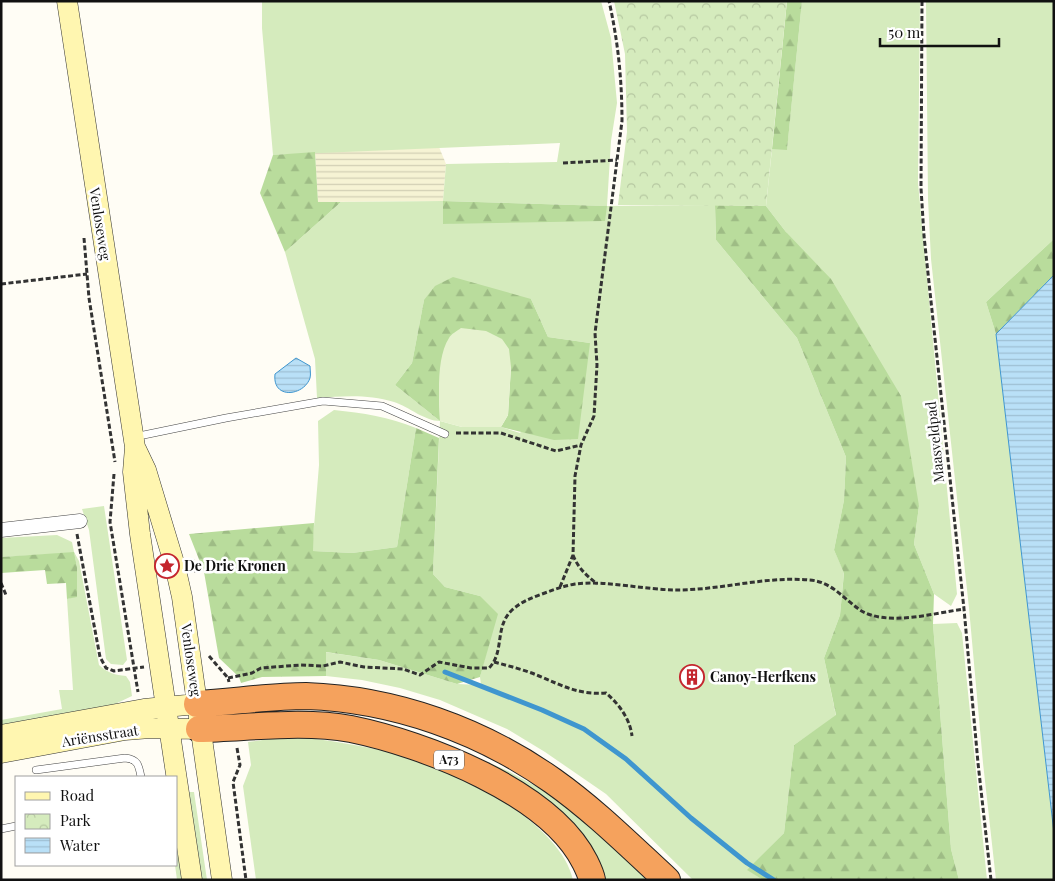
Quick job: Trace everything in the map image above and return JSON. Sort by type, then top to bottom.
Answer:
[{"type":"highway","name":"A73","points":[[198,717],[262,698],[306,696],[350,700],[393,708],[444,724],[478,737],[517,757],[553,781],[588,808],[667,880]]},
{"type":"highway","name":"A73","points":[[198,717],[350,729],[393,740],[478,772],[556,823],[574,842],[592,880]]},
{"type":"main road","name":"Venloseweg","points":[[67,1],[134,442],[132,472],[177,776]]},
{"type":"main road","name":"Venloseweg","points":[[134,442],[146,470],[175,566],[185,615],[222,880]]},
{"type":"main road","name":"Ariënsstraat","points":[[1,752],[124,721],[144,708],[166,707],[198,717]]},
{"type":"main road","name":"Ariënsstraat","points":[[1,735],[124,721],[170,728],[198,717]]},
{"type":"main road","name":"Venloseweg","points":[[178,783],[192,880]]},
{"type":"street","points":[[1,530],[78,521]]},
{"type":"lane","points":[[134,442],[226,418],[323,401],[382,406],[445,434]]},
{"type":"lane","points":[[36,770],[125,758],[132,759],[139,764],[141,776]]},
{"type":"lane","points":[[1,829],[15,826]]},
{"type":"path","points":[[560,588],[573,555],[576,476],[581,445],[594,416],[597,365],[595,333],[622,121],[622,86],[617,36],[609,1]]},
{"type":"path","name":"Maasveldpad","points":[[922,1],[921,188],[924,236],[991,880]]},
{"type":"path","points":[[563,163],[617,160]]},
{"type":"path","points":[[83,233],[89,298],[115,462]]},
{"type":"path","points":[[1,284],[87,274]]},
{"type":"path","points":[[445,434],[501,433],[556,452],[581,445]]},
{"type":"path","points":[[78,521],[100,658],[106,668],[114,671],[133,669],[110,522],[114,472]]},
{"type":"path","points":[[573,555],[581,570],[597,584]]},
{"type":"path","points":[[228,678],[252,673],[261,668],[301,665],[324,666],[340,662],[364,667],[403,669],[420,675],[439,662],[471,668],[489,668],[494,662],[504,620],[512,610],[526,600],[577,584],[678,590],[783,579],[812,580],[835,589],[861,611],[883,619],[897,619],[964,609]]},
{"type":"path","points":[[1,582],[6,595]]},
{"type":"path","points":[[494,662],[513,667],[577,692],[606,693],[616,701],[631,725],[632,736]]},
{"type":"shaded area","points":[[439,147],[446,164],[443,201],[318,202],[315,152]]},
{"type":"green space","points":[[262,1],[601,1],[611,38],[617,103],[611,141],[607,206],[715,205],[716,240],[797,338],[846,457],[844,500],[834,550],[844,572],[840,615],[824,658],[836,716],[794,745],[784,833],[748,870],[763,880],[693,880],[606,794],[545,752],[507,729],[440,700],[400,688],[362,680],[326,676],[325,652],[379,660],[457,684],[481,685],[480,677],[488,646],[480,596],[445,587],[433,574],[440,421],[429,419],[400,404],[384,399],[356,396],[317,398],[315,359],[285,252],[341,202],[443,201],[446,164],[557,162],[560,143],[273,155],[262,28]],"holes":[[[444,201],[607,206],[444,224]],[[531,299],[548,337],[590,343],[520,433],[501,427],[462,427],[440,421],[395,385],[412,363],[424,300]]]},
{"type":"green space","points":[[614,1],[787,1],[766,206],[618,205],[627,132],[625,54]]},
{"type":"green space","points":[[787,1],[802,1],[787,150],[772,149]]},
{"type":"green space","points":[[802,1],[920,1],[918,183],[957,594],[951,606],[934,594],[914,544],[919,506],[786,232],[766,206],[772,149],[787,149]]},
{"type":"green space","points":[[926,1],[1054,1],[1054,239],[986,302],[996,334],[1054,833],[1054,880],[996,880],[931,259],[928,199]]},
{"type":"green space","points":[[315,152],[318,202],[341,202],[285,252],[260,193],[273,155]]},
{"type":"green space","points":[[443,201],[607,206],[605,221],[443,224]]},
{"type":"green space","points":[[715,205],[766,206],[786,232],[831,279],[901,396],[919,506],[914,544],[934,594],[933,624],[951,849],[959,880],[763,880],[747,870],[784,833],[794,745],[836,715],[824,658],[840,615],[844,573],[834,550],[844,500],[846,457],[797,338],[716,240]]},
{"type":"green space","points":[[1054,239],[1054,275],[996,334],[986,302]]},
{"type":"green space","points":[[453,277],[531,299],[548,337],[590,343],[578,439],[554,440],[501,427],[508,415],[511,367],[439,394],[440,421],[395,385],[412,363],[424,300],[435,286]]},
{"type":"green space","points":[[461,328],[486,331],[502,339],[509,349],[511,367],[508,415],[501,427],[462,427],[440,421],[439,378],[442,356],[450,337]]},
{"type":"green space","points":[[334,410],[376,416],[416,428],[397,547],[352,553],[312,551],[319,465],[318,421]]},
{"type":"green space","points":[[416,428],[439,438],[433,574],[445,587],[480,596],[498,614],[480,677],[457,684],[379,660],[326,652],[326,676],[262,677],[241,683],[239,677],[219,658],[204,572],[189,534],[314,523],[313,551],[352,553],[397,547]]},
{"type":"green space","points":[[104,506],[127,660],[123,665],[111,664],[106,659],[89,530],[82,509]]},
{"type":"green space","points":[[57,535],[72,542],[74,552],[79,561],[99,665],[112,673],[126,676],[130,682],[132,696],[113,705],[1,725],[1,720],[62,709],[59,690],[73,690],[67,599],[77,596],[77,567],[74,553],[1,557],[1,538]]},
{"type":"green space","points":[[74,552],[77,567],[77,597],[67,599],[66,583],[47,584],[45,570],[1,573],[1,557]]},
{"type":"green space","points":[[957,623],[962,633],[987,880],[959,880],[951,849],[933,624]]},
{"type":"green space","points":[[291,736],[344,743],[396,754],[445,771],[473,784],[526,817],[548,837],[564,858],[573,880],[256,880],[243,786],[251,765],[248,742]]},
{"type":"green space","points":[[430,737],[508,771],[554,796],[657,880],[599,880],[595,865],[429,741]]},
{"type":"green space","points":[[188,792],[194,792],[207,880],[199,880]]},
{"type":"green space","points":[[178,848],[183,880],[177,880],[175,866],[178,866]]},
{"type":"water","points":[[1054,275],[1054,833],[996,334]]},
{"type":"water","points":[[296,358],[310,366],[310,378],[302,389],[295,392],[283,391],[278,388],[275,382],[275,374]]},
{"type":"waterway","points":[[445,672],[542,710],[584,729],[626,759],[691,818],[747,863],[774,880]]},
{"type":"place","name":"De Drie Kronen","points":[[167,566]]},
{"type":"place","name":"Canoy-Herfkens","points":[[692,677]]}]
